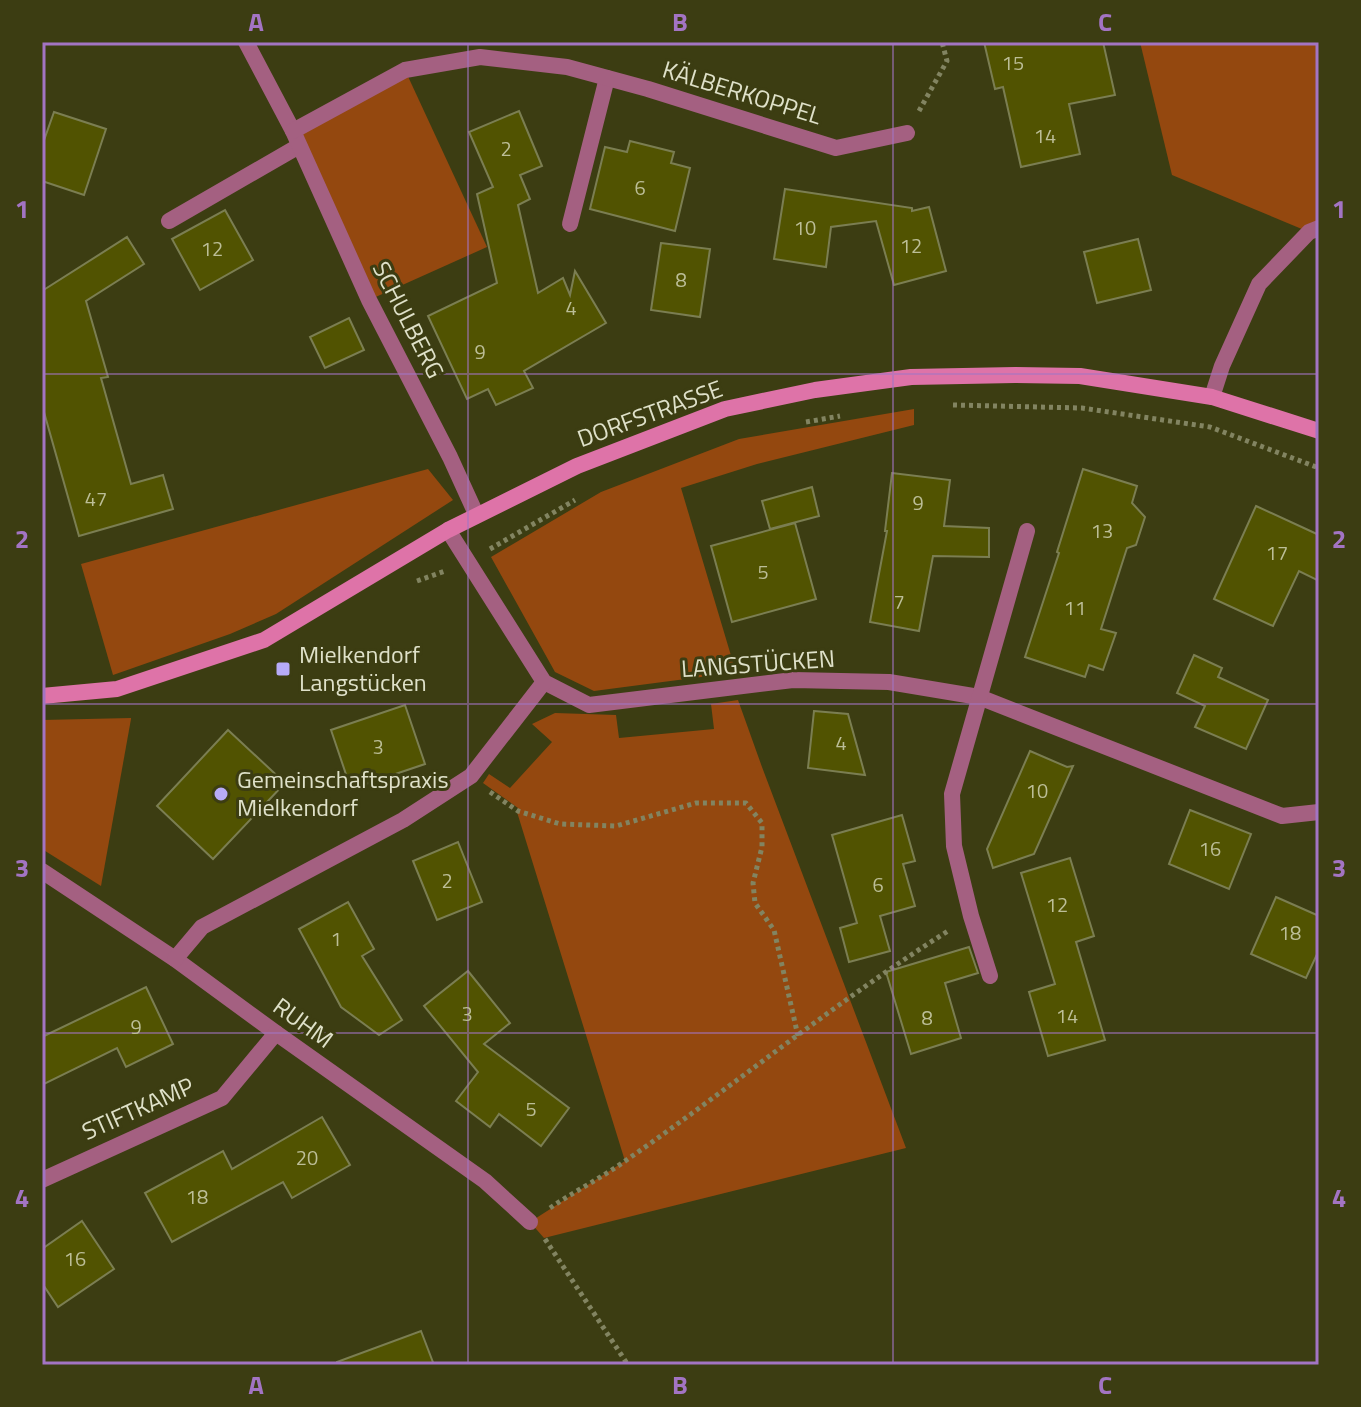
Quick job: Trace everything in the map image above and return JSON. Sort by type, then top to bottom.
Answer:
[{"type":"street","name":"SCHULBERG","points":[[246,42],[296,139],[369,300],[476,514]]},
{"type":"street","name":"KÄLBERKOPPEL","points":[[296,139],[405,70],[480,57],[567,67],[836,148],[907,133]]},
{"type":"street","points":[[570,224],[607,78]]},
{"type":"street","points":[[169,221],[296,139]]},
{"type":"street","points":[[1212,397],[1222,366],[1259,284],[1309,232],[1319,228]]},
{"type":"street","name":"DORFSTRASSE","points":[[42,696],[117,689],[264,640],[476,514],[577,466],[725,409],[815,390],[911,377],[1080,376],[1212,397],[1319,431]]},
{"type":"street","points":[[175,959],[202,927],[403,820],[471,776],[544,682],[448,530]]},
{"type":"street","points":[[990,976],[954,846],[952,794],[1027,531]]},
{"type":"street","name":"LANGSTÜCKEN","points":[[544,682],[589,705],[793,680],[889,682],[979,697],[1282,816],[1319,812]]},
{"type":"street","name":"RUHM","points":[[42,871],[175,959],[485,1181],[530,1222]]},
{"type":"street","name":"STIFTKAMP","points":[[42,1180],[222,1098],[276,1033]]},
{"type":"path","points":[[907,133],[947,61],[942,42]]},
{"type":"path","points":[[941,405],[1082,408],[1210,427],[1319,468]]},
{"type":"path","points":[[801,423],[847,415]]},
{"type":"path","points":[[411,584],[469,561],[586,493]]},
{"type":"path","points":[[471,776],[518,811],[560,824],[616,826],[696,803],[746,803],[762,823],[762,847],[753,883],[755,903],[774,930],[798,1036]]},
{"type":"path","points":[[628,1365],[544,1238],[530,1222],[625,1162],[849,997],[971,916]]},
{"type":"shaded area","points":[[1140,42],[1319,42],[1319,228],[1309,232],[1172,175]]},
{"type":"shaded area","points":[[405,70],[487,247],[369,300],[293,131]]},
{"type":"shaded area","points":[[914,409],[914,425],[757,464],[681,488],[735,669],[701,677],[594,691],[555,672],[491,557],[601,492],[739,439]]},
{"type":"shaded area","points":[[428,469],[453,500],[276,614],[230,634],[113,675],[81,564]]},
{"type":"shaded area","points":[[738,700],[906,1148],[544,1238],[530,1222],[625,1161],[518,808],[483,783],[489,774],[510,788],[552,742],[532,724],[555,713],[616,715],[619,738],[714,729],[711,704]]},
{"type":"shaded area","points":[[131,718],[101,886],[42,849],[42,720]]},
{"type":"building","points":[[984,42],[1103,42],[1115,95],[1069,104],[1080,154],[1021,167],[1003,87],[995,89]]},
{"type":"building","points":[[519,111],[542,166],[520,175],[530,199],[518,205],[538,293],[563,278],[570,295],[575,271],[606,323],[524,371],[533,388],[496,405],[488,389],[467,399],[428,316],[497,283],[477,194],[493,187],[469,132]]},
{"type":"building","points":[[54,112],[106,129],[84,195],[42,181],[42,146]]},
{"type":"building","points":[[630,141],[674,152],[671,163],[690,168],[675,231],[590,209],[605,147],[627,152]]},
{"type":"building","points":[[785,189],[912,208],[912,211],[929,207],[946,271],[894,285],[876,221],[831,227],[826,267],[774,259]]},
{"type":"building","points":[[225,210],[253,260],[200,290],[172,239]]},
{"type":"building","points":[[127,237],[144,264],[86,301],[108,377],[101,378],[131,484],[163,475],[173,509],[79,536],[42,405],[42,291]]},
{"type":"building","points":[[1138,239],[1151,290],[1097,303],[1084,252]]},
{"type":"building","points":[[661,243],[710,249],[700,317],[651,310]]},
{"type":"building","points":[[349,318],[364,350],[325,368],[310,337]]},
{"type":"building","points":[[1083,469],[1137,486],[1132,503],[1145,517],[1136,545],[1127,548],[1101,629],[1116,633],[1103,670],[1089,665],[1085,677],[1025,657]]},
{"type":"building","points":[[892,473],[950,480],[944,526],[989,528],[989,557],[933,556],[919,631],[870,622],[887,531]]},
{"type":"building","points":[[812,487],[819,516],[770,529],[762,501]]},
{"type":"building","points":[[1256,506],[1319,535],[1319,581],[1299,571],[1273,626],[1214,599]]},
{"type":"building","points":[[795,523],[816,599],[732,622],[711,546]]},
{"type":"building","points":[[1194,655],[1222,668],[1218,677],[1268,700],[1246,749],[1195,727],[1205,706],[1177,693]]},
{"type":"building","points":[[405,705],[425,764],[351,789],[331,730]]},
{"type":"building","points":[[814,711],[848,714],[865,775],[808,768]]},
{"type":"building","name":"Gemeinschaftspraxis Mielkendorf","points":[[228,730],[285,783],[213,859],[157,806]]},
{"type":"building","points":[[1030,751],[1067,767],[1073,766],[1034,854],[993,868],[987,849]]},
{"type":"building","points":[[1190,810],[1251,834],[1229,889],[1169,864]]},
{"type":"building","points":[[902,815],[915,861],[903,864],[915,906],[880,916],[890,951],[849,962],[840,928],[857,923],[832,835]]},
{"type":"building","points":[[458,842],[482,902],[437,920],[413,861]]},
{"type":"building","points":[[1070,858],[1094,936],[1076,942],[1105,1040],[1048,1056],[1029,992],[1055,984],[1021,873]]},
{"type":"building","points":[[1276,897],[1319,916],[1319,950],[1306,978],[1251,954]]},
{"type":"building","points":[[348,902],[374,949],[362,956],[402,1020],[379,1035],[341,1007],[299,929]]},
{"type":"building","points":[[969,947],[978,973],[945,983],[961,1038],[911,1054],[886,972]]},
{"type":"building","points":[[468,971],[510,1023],[484,1044],[569,1108],[541,1146],[499,1114],[490,1127],[456,1101],[478,1072],[424,1006]]},
{"type":"building","points":[[146,987],[173,1044],[126,1067],[117,1048],[42,1085],[42,1037]]},
{"type":"building","points":[[322,1117],[350,1165],[292,1198],[283,1182],[172,1242],[145,1193],[223,1151],[232,1169]]},
{"type":"building","points":[[82,1221],[114,1269],[58,1307],[42,1283],[42,1249]]},
{"type":"building","points":[[421,1331],[434,1365],[337,1365],[337,1362]]},
{"type":"place","name":"Mielkendorf Langstücken","points":[[283,669]]},
{"type":"place","name":"Gemeinschaftspraxis Mielkendorf","points":[[221,794]]}]
